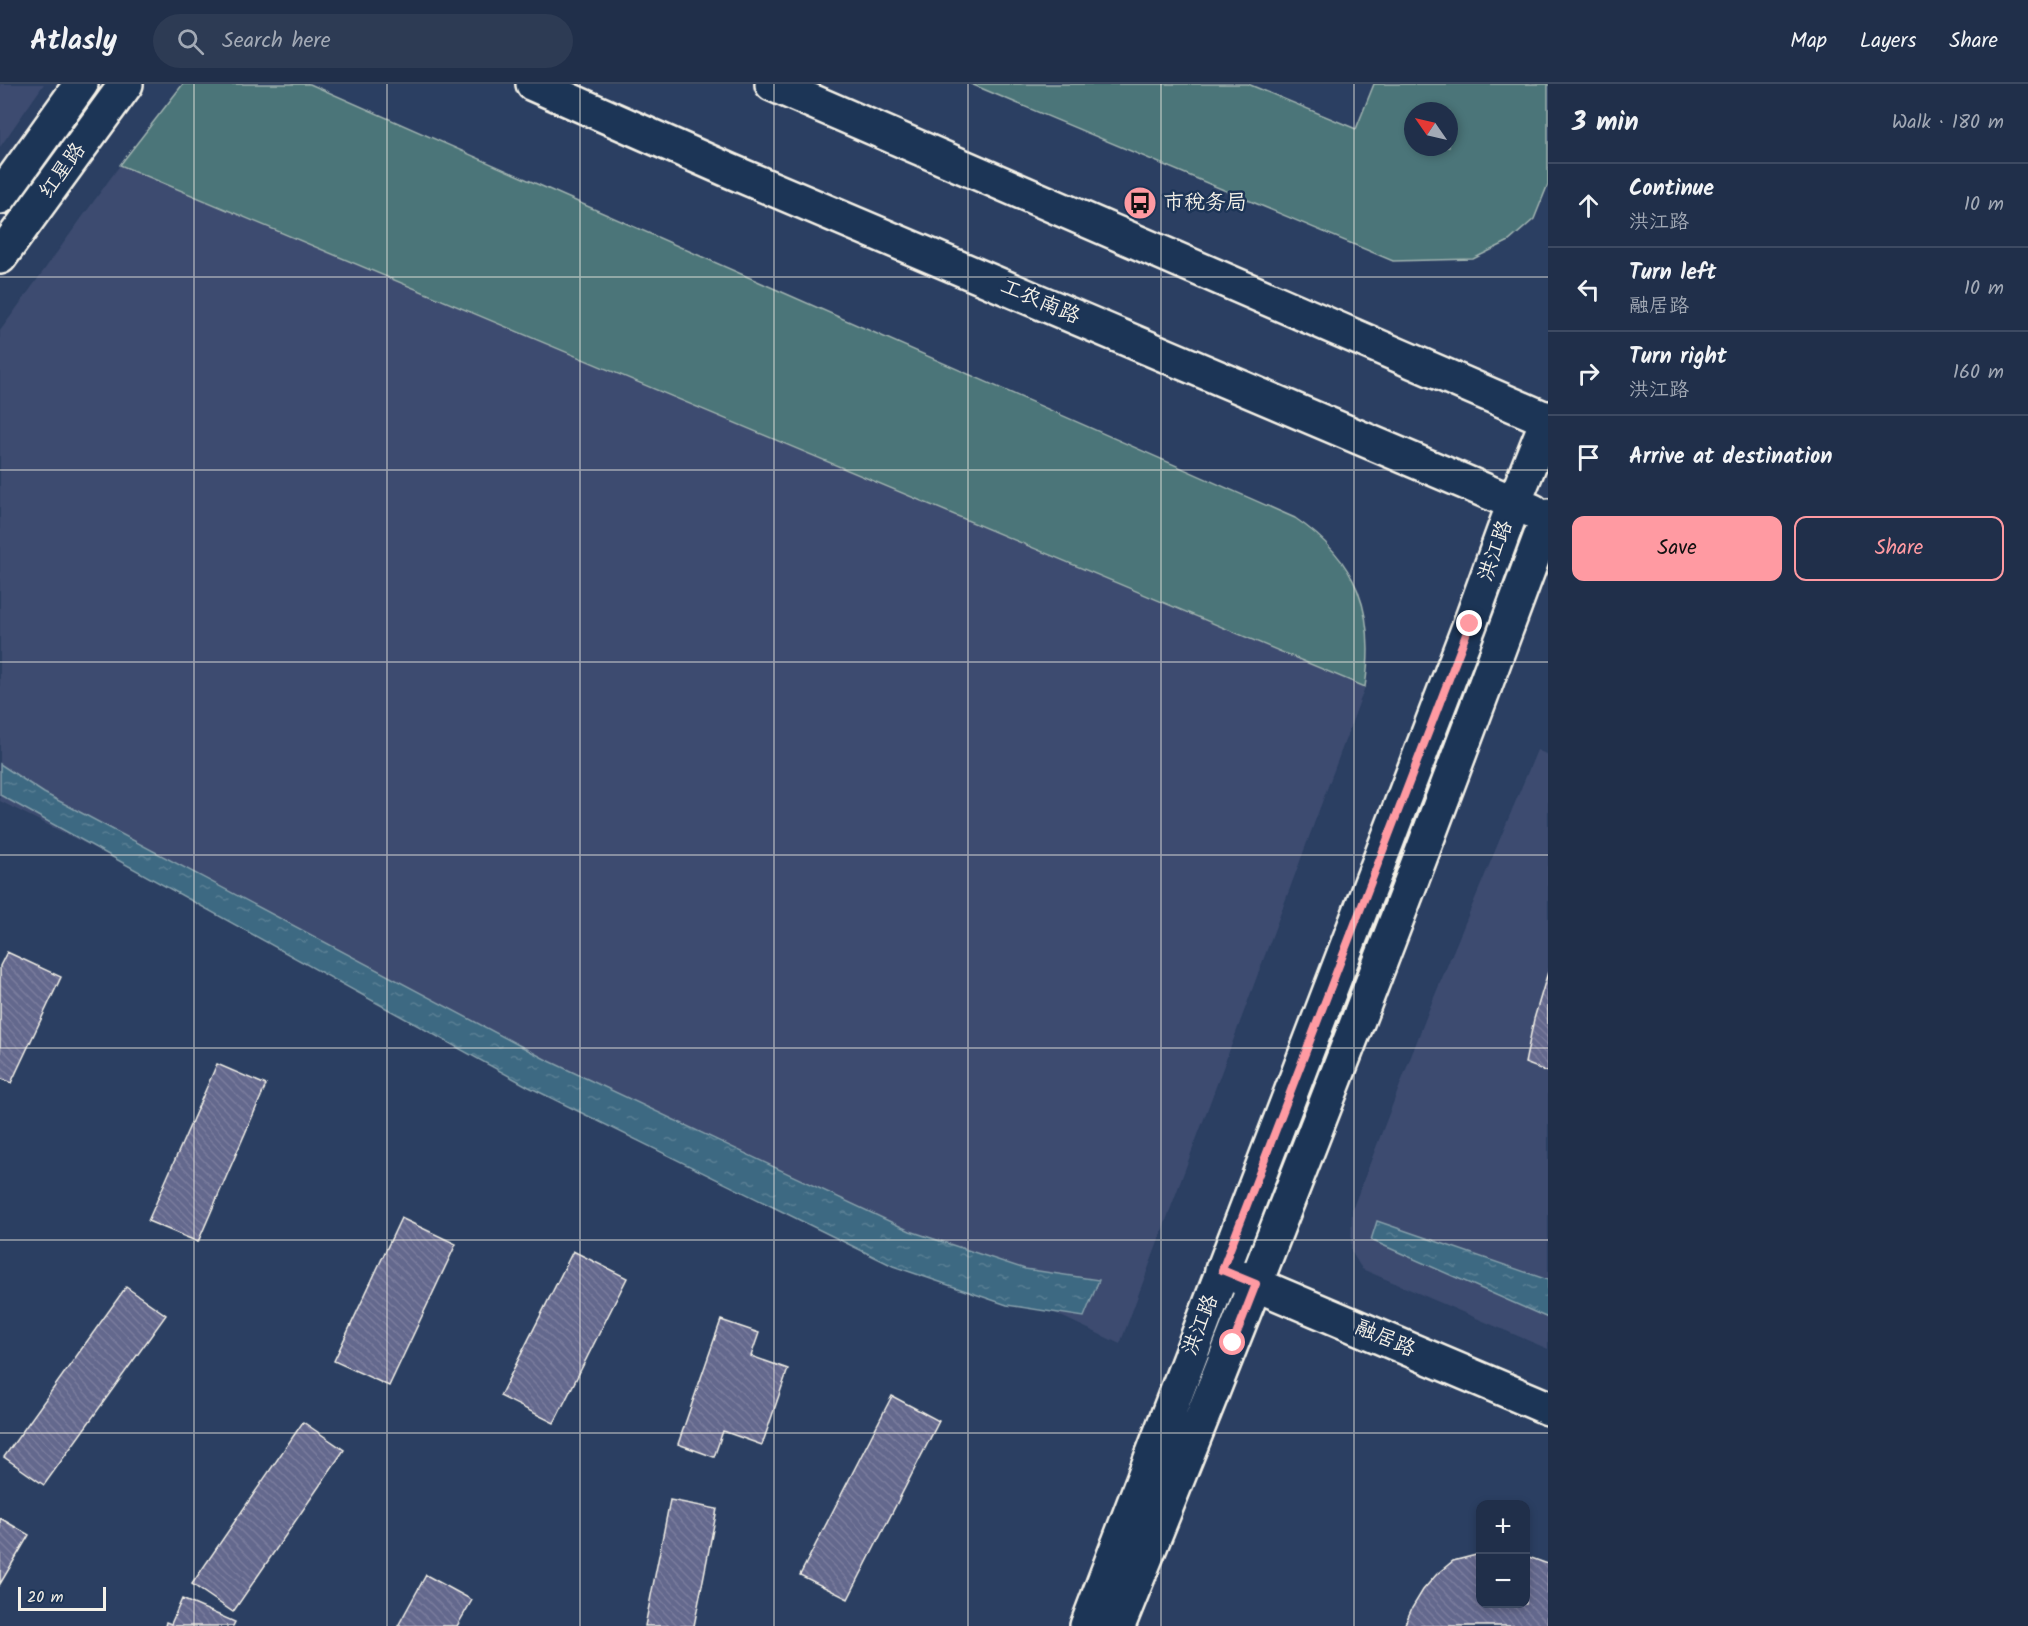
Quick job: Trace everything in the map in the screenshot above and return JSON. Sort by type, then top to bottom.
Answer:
[{"type":"main road","name":"红星路","points":[[0,197],[81,84]]},
{"type":"main road","name":"红星路","points":[[0,257],[126,84]]},
{"type":"main road","name":"工农南路","points":[[533,84],[728,170],[1548,517]]},
{"type":"main road","points":[[772,84],[1548,420]]},
{"type":"main road","name":"洪江路","points":[[1087,1626],[1462,646],[1514,503],[1548,420]]},
{"type":"main road","name":"洪江路","points":[[1118,1626],[1256,1284],[1499,651],[1548,517]]},
{"type":"main road","name":"融居路","points":[[1222,1270],[1548,1408]]},
{"type":"shaded area","points":[[0,84],[44,84],[0,147]]},
{"type":"shaded area","points":[[120,165],[1365,687],[1120,1344],[476,1039],[0,801],[0,331]]},
{"type":"shaded area","points":[[1537,750],[1548,755],[1548,1349],[1362,1269],[1351,1251],[1352,1210],[1430,1007]]},
{"type":"green space","points":[[183,84],[310,84],[1295,518],[1317,534],[1334,552],[1348,571],[1358,591],[1368,636],[1365,687],[120,165]]},
{"type":"green space","points":[[971,84],[1248,84],[1356,129],[1374,84],[1548,84],[1548,184],[1534,219],[1509,241],[1473,259],[1393,261]]},
{"type":"water","points":[[0,764],[44,793],[545,1059],[910,1231],[1025,1269],[1099,1280],[1084,1317],[1007,1305],[893,1266],[529,1087],[0,795]]},
{"type":"water","points":[[1377,1221],[1548,1280],[1548,1318],[1371,1240]]},
{"type":"building","points":[[7,952],[61,977],[11,1083],[0,1078],[0,966]]},
{"type":"building","points":[[1548,972],[1548,1072],[1525,1063],[1534,1019]]},
{"type":"building","points":[[217,1064],[266,1085],[198,1242],[148,1221]]},
{"type":"building","points":[[401,1218],[456,1244],[389,1386],[334,1361]]},
{"type":"building","points":[[573,1251],[627,1278],[554,1423],[500,1396]]},
{"type":"building","points":[[126,1287],[166,1315],[44,1485],[4,1457]]},
{"type":"building","points":[[721,1320],[759,1333],[751,1356],[788,1369],[762,1445],[723,1431],[714,1457],[678,1444]]},
{"type":"building","points":[[892,1396],[939,1421],[848,1599],[800,1575]]},
{"type":"building","points":[[303,1422],[344,1450],[233,1612],[192,1584]]},
{"type":"building","points":[[670,1500],[717,1509],[694,1626],[645,1626]]},
{"type":"building","points":[[0,1518],[29,1535],[0,1584]]},
{"type":"building","points":[[1476,1555],[1476,1608],[1530,1608],[1530,1557],[1548,1564],[1548,1626],[1404,1626],[1423,1590],[1453,1561]]},
{"type":"building","points":[[426,1575],[472,1600],[457,1626],[398,1626]]},
{"type":"building","points":[[182,1599],[235,1622],[233,1626],[165,1626],[166,1622],[171,1624]]},
{"type":"place","name":"市税务局","points":[[1140,203]]},
{"type":"route","points":[[1233,1343],[1256,1284],[1222,1270],[1470,624]]}]
